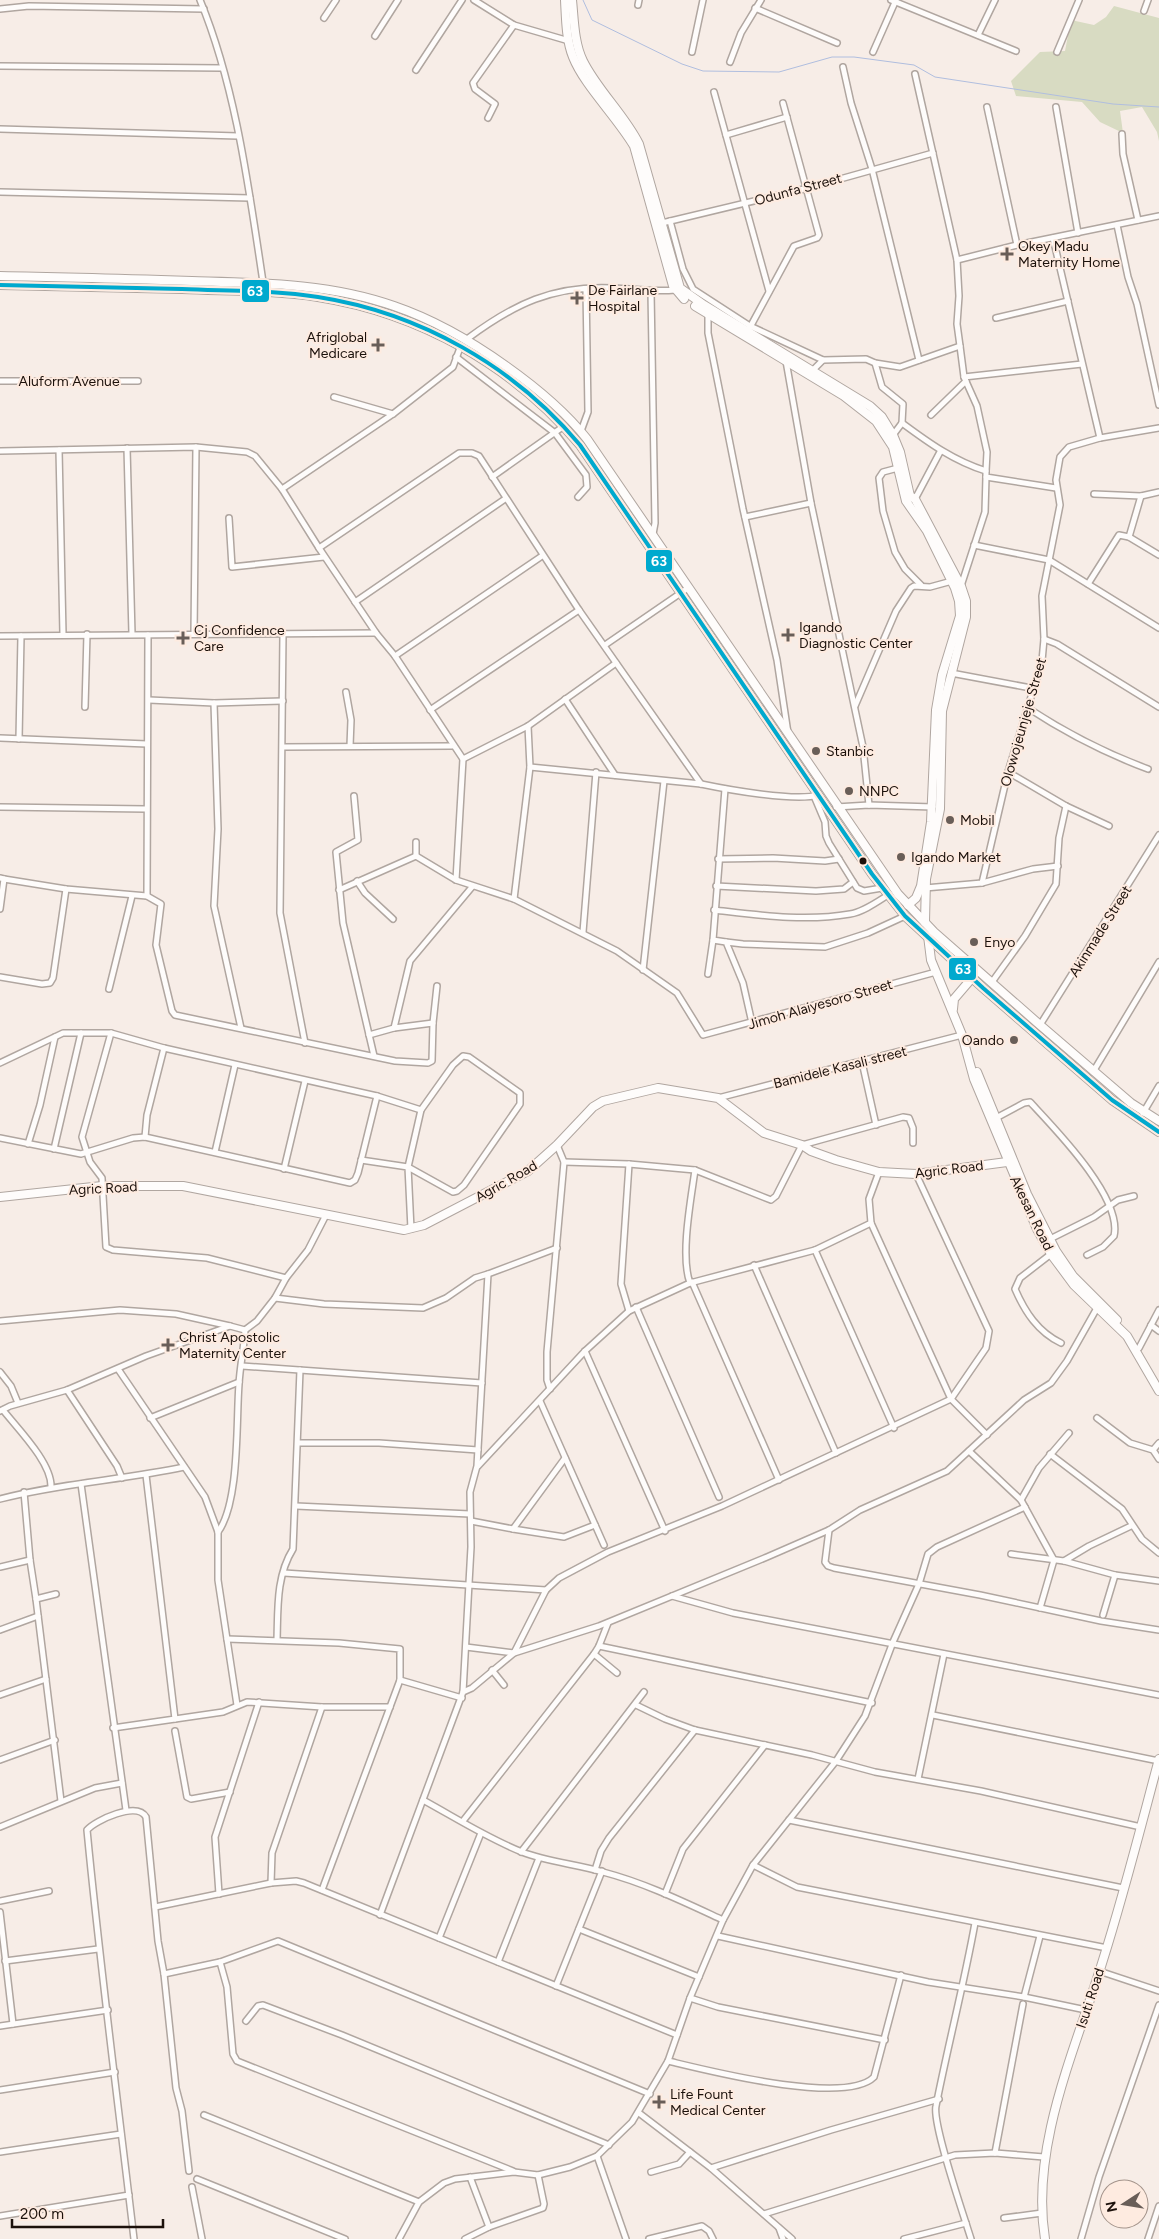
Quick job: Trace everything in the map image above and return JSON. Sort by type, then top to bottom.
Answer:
[{"type":"main road","points":[[565,0],[569,41],[578,68],[625,130],[634,146],[675,290],[685,300],[788,359],[844,396],[876,421],[890,440],[906,501],[927,531],[952,582],[960,609],[942,675],[936,710],[933,807],[920,886],[916,898],[908,905]]},
{"type":"main road","points":[[572,0],[577,40],[583,61],[630,127],[639,144],[666,222],[677,282],[684,292],[706,302],[749,329],[788,359],[813,370],[870,406],[882,417],[893,435],[900,452],[910,496],[915,499],[961,586],[966,601],[966,617],[942,711],[940,808],[925,888],[925,922]]},
{"type":"main road","points":[[0,276],[263,282],[320,288],[393,306],[464,342],[542,392],[580,431],[653,535],[685,591],[816,796],[882,888],[905,916],[972,978],[1106,1095],[1159,1132]]},
{"type":"main road","points":[[0,285],[262,292],[319,297],[391,314],[464,342],[564,426],[596,467],[788,733],[836,807],[884,875],[908,905],[1093,1072],[1143,1113],[1159,1121]]},
{"type":"main road","name":"Akesan Road","points":[[928,936],[928,948],[936,972],[962,1035],[971,1065],[1007,1162],[1036,1229],[1051,1254],[1097,1308],[1127,1336],[1159,1391]]},
{"type":"main road","points":[[953,1013],[954,999],[972,978]]},
{"type":"main road","name":"Akesan Road","points":[[971,1065],[979,1076],[1027,1194],[1071,1277],[1101,1303],[1139,1348],[1159,1382]]},
{"type":"main road","name":"Agric Road","points":[[0,1197],[102,1186],[182,1186],[396,1230],[411,1229],[424,1225],[528,1171],[557,1145],[593,1107],[604,1100],[665,1088],[718,1098],[757,1130],[802,1145],[811,1151],[836,1160],[879,1172],[916,1174],[1007,1162]]},
{"type":"main road","name":"Isuti Road","points":[[1045,2239],[1042,2213],[1044,2157],[1063,2083],[1107,1948],[1159,1760]]},
{"type":"street","points":[[99,0],[99,7]]},
{"type":"street","points":[[200,0],[222,68],[238,136],[263,282]]},
{"type":"street","points":[[324,18],[336,0]]},
{"type":"street","points":[[375,36],[398,0]]},
{"type":"street","points":[[416,70],[462,0]]},
{"type":"street","points":[[474,0],[514,25],[569,41]]},
{"type":"street","points":[[692,52],[703,0]]},
{"type":"street","points":[[730,62],[741,33],[761,0]]},
{"type":"street","points":[[978,35],[995,0]]},
{"type":"street","points":[[1057,52],[1079,0]]},
{"type":"street","points":[[1144,11],[1148,0]]},
{"type":"street","points":[[873,52],[894,1],[1016,51]]},
{"type":"street","points":[[0,9],[30,3],[99,7],[204,9]]},
{"type":"street","points":[[755,8],[837,44]]},
{"type":"street","points":[[488,118],[495,104],[475,89],[473,83],[514,25]]},
{"type":"street","points":[[0,66],[222,68]]},
{"type":"street","points":[[844,67],[851,103],[872,169],[919,360]]},
{"type":"street","points":[[915,74],[957,260],[960,296],[957,324],[965,379],[980,420],[987,452],[985,512],[961,586]]},
{"type":"street","points":[[714,92],[769,291]]},
{"type":"street","points":[[783,103],[808,188],[819,235],[818,238],[794,246],[749,329],[823,360],[866,360],[900,367],[960,346]]},
{"type":"street","points":[[1056,106],[1078,233]]},
{"type":"street","points":[[987,107],[1017,245]]},
{"type":"street","points":[[726,135],[787,117]]},
{"type":"street","points":[[0,129],[238,136]]},
{"type":"street","points":[[1122,134],[1123,154],[1138,220]]},
{"type":"street","name":"Odunfa Street","points":[[666,222],[808,188],[933,153]]},
{"type":"street","points":[[0,192],[250,198]]},
{"type":"street","points":[[957,260],[1017,245],[1159,216]]},
{"type":"street","points":[[1117,225],[1128,277],[1137,304],[1159,405]]},
{"type":"street","points":[[1053,238],[1100,438],[1159,428]]},
{"type":"street","points":[[282,489],[393,414],[453,367],[464,342],[493,320],[538,296],[584,289],[613,288],[651,292],[675,290]]},
{"type":"street","points":[[580,431],[588,412],[584,289]]},
{"type":"street","points":[[651,292],[655,523],[653,535]]},
{"type":"street","points":[[996,318],[1068,301]]},
{"type":"street","points":[[708,314],[708,333],[745,517],[777,660],[788,733]]},
{"type":"street","points":[[798,348],[788,359],[811,503],[868,776],[869,805]]},
{"type":"street","points":[[456,357],[556,433],[586,475],[587,487],[578,497]]},
{"type":"street","points":[[813,370],[823,360]]},
{"type":"street","points":[[875,363],[882,387],[903,404],[902,424],[893,435]]},
{"type":"street","points":[[931,415],[965,379],[1082,364]]},
{"type":"street","name":"Aluform Avenue","points":[[0,381],[138,381]]},
{"type":"street","points":[[334,397],[393,414]]},
{"type":"street","points":[[902,424],[940,452],[986,474],[1056,488]]},
{"type":"street","points":[[492,476],[564,426]]},
{"type":"street","name":"Olowojeunjeje Street","points":[[982,882],[1008,772],[1028,708],[1031,688],[1042,660],[1044,639],[1042,596],[1060,505],[1056,488],[1062,453],[1069,447],[1100,438]]},
{"type":"street","points":[[194,634],[196,447]]},
{"type":"street","points":[[0,451],[196,447],[251,454],[260,461],[282,489],[324,556],[376,632],[395,656],[452,746],[463,759],[456,880]]},
{"type":"street","points":[[127,448],[132,634]]},
{"type":"street","points":[[59,450],[63,634]]},
{"type":"street","points":[[319,548],[461,452],[479,456],[542,556],[701,784]]},
{"type":"street","points":[[915,499],[940,452]]},
{"type":"street","points":[[898,468],[883,472],[879,478],[883,511],[892,543],[900,562],[921,585]]},
{"type":"street","points":[[1094,494],[1141,496],[1159,492]]},
{"type":"street","points":[[1129,537],[1141,496]]},
{"type":"street","points":[[355,602],[506,499]]},
{"type":"street","points":[[745,517],[811,503]]},
{"type":"street","points":[[229,518],[232,567],[324,556]]},
{"type":"street","points":[[1088,584],[1116,537],[1122,534],[1159,555]]},
{"type":"street","points":[[974,545],[1049,560],[1159,628]]},
{"type":"street","points":[[395,656],[542,556]]},
{"type":"street","points":[[854,706],[896,610],[911,588],[921,585],[930,587],[952,582]]},
{"type":"street","points":[[605,645],[685,591]]},
{"type":"street","points":[[430,710],[579,610]]},
{"type":"street","points":[[0,636],[376,632]]},
{"type":"street","points":[[85,707],[87,634]]},
{"type":"street","points":[[283,634],[283,747],[278,871],[280,913],[305,1042]]},
{"type":"street","points":[[147,896],[148,635]]},
{"type":"street","points":[[19,739],[22,636]]},
{"type":"street","points":[[1044,639],[1057,644],[1159,706]]},
{"type":"street","points":[[463,759],[528,726],[616,662]]},
{"type":"street","points":[[951,673],[1031,688]]},
{"type":"street","points":[[346,692],[351,720],[350,746]]},
{"type":"street","points":[[565,699],[616,775]]},
{"type":"street","points":[[149,700],[214,702],[283,701]]},
{"type":"street","points":[[214,702],[218,829],[214,906],[241,1028]]},
{"type":"street","points":[[1028,708],[1066,733],[1114,757],[1148,769]]},
{"type":"street","points":[[514,899],[530,767],[528,726]]},
{"type":"street","points":[[0,738],[147,744]]},
{"type":"street","points":[[283,747],[452,746]]},
{"type":"street","points":[[530,767],[596,772],[701,784],[725,789],[816,796],[825,822],[826,836],[853,882],[864,891],[882,888]]},
{"type":"street","points":[[583,932],[596,772]]},
{"type":"street","points":[[1008,772],[1066,806],[1109,826]]},
{"type":"street","points":[[416,856],[456,880],[472,887],[514,899],[583,932],[617,951],[643,970],[664,781]]},
{"type":"street","points":[[708,974],[725,789]]},
{"type":"street","points":[[354,796],[358,840],[336,852],[345,932],[374,1056]]},
{"type":"street","points":[[836,807],[869,805],[933,807]]},
{"type":"street","points":[[992,982],[1026,936],[1056,884],[1059,838],[1066,806]]},
{"type":"street","points":[[0,807],[146,809]]},
{"type":"street","name":"Akinmade Street","points":[[1040,1025],[1159,835]]},
{"type":"street","points":[[416,842],[416,856]]},
{"type":"street","points":[[339,890],[357,880],[416,856]]},
{"type":"street","points":[[718,859],[773,858],[825,861],[839,859]]},
{"type":"street","points":[[925,888],[982,882],[1033,869],[1058,866]]},
{"type":"street","points":[[0,909],[2,879],[66,890],[147,896],[159,902],[162,907],[156,945],[172,1011],[175,1015],[419,1064],[430,1063],[437,986]]},
{"type":"street","points":[[357,880],[365,893],[393,919]]},
{"type":"street","points":[[716,886],[816,891],[844,889],[853,882]]},
{"type":"street","points":[[394,1028],[410,961],[472,887]]},
{"type":"street","points":[[0,977],[42,984],[50,983],[53,978],[66,890]]},
{"type":"street","points":[[714,910],[772,916],[820,917],[851,914],[888,895]]},
{"type":"street","points":[[109,989],[132,896]]},
{"type":"street","points":[[712,940],[743,944],[825,947],[868,933],[905,916]]},
{"type":"street","points":[[726,942],[746,991],[752,1023]]},
{"type":"street","points":[[1093,1072],[1159,962]]},
{"type":"street","name":"Jimoh Alaiyesoro Street","points":[[643,970],[677,993],[703,1035],[936,972]]},
{"type":"street","points":[[369,1035],[394,1028],[433,1023]]},
{"type":"street","points":[[0,1063],[63,1033],[112,1033],[235,1065],[377,1096],[421,1110]]},
{"type":"street","points":[[54,1149],[81,1033]]},
{"type":"street","points":[[112,1033],[82,1137],[90,1162],[102,1178],[104,1243],[109,1249],[207,1258],[286,1278]]},
{"type":"street","name":"Bamidele Kasali street","points":[[718,1098],[962,1035]]},
{"type":"street","points":[[28,1144],[46,1080],[55,1037]]},
{"type":"street","points":[[145,1137],[147,1115],[164,1048]]},
{"type":"street","points":[[361,1160],[408,1167],[453,1192],[457,1191],[520,1104],[522,1098],[520,1093],[468,1057],[463,1056],[453,1065],[421,1110],[408,1167],[411,1229]]},
{"type":"street","points":[[862,1062],[876,1125]]},
{"type":"street","points":[[215,1152],[235,1065]]},
{"type":"street","points":[[284,1169],[305,1081]]},
{"type":"street","points":[[1143,1113],[1159,1086]]},
{"type":"street","points":[[0,1138],[75,1154],[86,1153],[133,1138],[145,1137],[350,1183],[356,1180],[377,1096]]},
{"type":"street","points":[[996,1118],[1024,1103],[1030,1102],[1057,1130],[1103,1193],[1110,1206],[1116,1227],[1114,1236],[1103,1247],[1087,1256]]},
{"type":"street","points":[[564,1162],[629,1164],[695,1170],[771,1200],[776,1196],[802,1145],[903,1117],[909,1118],[913,1128],[912,1144]]},
{"type":"street","points":[[550,1389],[547,1380],[547,1352],[564,1162],[557,1145]]},
{"type":"street","points":[[629,1164],[621,1284],[629,1311]]},
{"type":"street","points":[[695,1170],[688,1224],[687,1275],[779,1480]]},
{"type":"street","points":[[879,1172],[869,1199],[871,1224],[951,1400],[987,1435]]},
{"type":"street","points":[[514,1652],[546,1590],[570,1570],[608,1552],[779,1480],[951,1400],[986,1348],[989,1331],[972,1290],[916,1174]]},
{"type":"street","points":[[1050,1239],[1094,1217],[1110,1206],[1134,1196]]},
{"type":"street","points":[[218,1532],[228,1514],[234,1466],[239,1382],[245,1330],[257,1321],[275,1298],[286,1278],[308,1250],[326,1215]]},
{"type":"street","points":[[477,1466],[585,1351],[629,1311],[691,1283],[815,1250],[871,1224]]},
{"type":"street","points":[[275,1298],[324,1304],[423,1308],[446,1298],[475,1278],[557,1248]]},
{"type":"street","points":[[815,1250],[894,1428]]},
{"type":"street","points":[[1051,1254],[1020,1278],[1015,1289],[1038,1327],[1051,1338],[1061,1343]]},
{"type":"street","points":[[754,1265],[836,1453]]},
{"type":"street","points":[[380,1914],[463,1695],[472,1521],[470,1514],[470,1492],[477,1466],[488,1274]]},
{"type":"street","points":[[636,1307],[719,1497]]},
{"type":"street","points":[[463,1695],[514,1652],[608,1623],[829,1530],[860,1510],[942,1474],[1024,1400],[1051,1383],[1067,1361],[1097,1308]]},
{"type":"street","points":[[0,1321],[120,1310],[176,1314],[245,1330]]},
{"type":"street","points":[[1139,1348],[1158,1314]]},
{"type":"street","points":[[1151,1325],[1159,1331]]},
{"type":"street","points":[[51,1487],[51,1477],[46,1466],[2,1410],[18,1403],[67,1390],[146,1356],[230,1326]]},
{"type":"street","points":[[585,1351],[664,1530]]},
{"type":"street","points":[[242,1366],[482,1384]]},
{"type":"street","points":[[118,1369],[205,1497],[218,1532],[218,1580],[237,1705]]},
{"type":"street","points":[[277,1640],[279,1586],[287,1560],[294,1549],[300,1370]]},
{"type":"street","points":[[0,1372],[11,1386],[18,1403]]},
{"type":"street","points":[[150,1418],[239,1382]]},
{"type":"street","points":[[67,1390],[117,1466],[122,1478]]},
{"type":"street","points":[[540,1401],[604,1545]]},
{"type":"street","points":[[1097,1418],[1130,1443],[1153,1450],[1159,1459]]},
{"type":"street","points":[[1021,1500],[1035,1474],[1069,1433]]},
{"type":"street","points":[[298,1443],[379,1443],[478,1450]]},
{"type":"street","points":[[1153,1450],[1159,1443]]},
{"type":"street","points":[[969,1451],[1021,1500],[1054,1560],[1040,1608]]},
{"type":"street","points":[[1050,1454],[1122,1509],[1131,1526],[1142,1539],[1159,1553]]},
{"type":"street","points":[[512,1529],[565,1458]]},
{"type":"street","points":[[0,1499],[51,1487],[146,1475],[184,1467]]},
{"type":"street","points":[[146,1475],[175,1719]]},
{"type":"street","points":[[81,1484],[113,1728],[126,1810]]},
{"type":"street","points":[[24,1492],[30,1560],[55,1740],[61,1801]]},
{"type":"street","points":[[296,1506],[470,1514]]},
{"type":"street","points":[[399,2239],[419,2202],[444,2183],[470,2177],[514,2172],[538,2175],[570,2167],[596,2156],[626,2130],[639,2113],[668,2061],[690,1998],[718,1936],[723,1920],[752,1865],[836,1761],[872,1703],[893,1642],[919,1584],[924,1562],[932,1550],[1025,1507]]},
{"type":"street","points":[[472,1521],[564,1537],[595,1525]]},
{"type":"street","points":[[1064,1561],[1089,1546],[1131,1526]]},
{"type":"street","points":[[829,1530],[825,1562],[828,1566],[1159,1630]]},
{"type":"street","points":[[1011,1554],[1064,1561],[1115,1574],[1159,1581]]},
{"type":"street","points":[[0,1567],[30,1560]]},
{"type":"street","points":[[284,1573],[546,1590]]},
{"type":"street","points":[[1103,1615],[1115,1574]]},
{"type":"street","points":[[36,1599],[56,1594]]},
{"type":"street","points":[[672,1596],[734,1613],[893,1642],[944,1654],[1159,1695]]},
{"type":"street","points":[[0,1630],[38,1616]]},
{"type":"street","points":[[463,1821],[594,1654],[608,1623]]},
{"type":"street","points":[[227,1638],[339,1643],[400,1649],[400,1680],[322,1890]]},
{"type":"street","points":[[599,1646],[872,1703]]},
{"type":"street","points":[[466,1647],[514,1652]]},
{"type":"street","points":[[594,1654],[617,1672]]},
{"type":"street","points":[[918,1780],[933,1715],[944,1654]]},
{"type":"street","points":[[492,1670],[504,1686]]},
{"type":"street","points":[[0,1695],[46,1679]]},
{"type":"street","points":[[400,1680],[463,1695]]},
{"type":"street","points":[[522,1852],[636,1705],[644,1692]]},
{"type":"street","points":[[113,1728],[223,1712],[237,1705],[259,1702],[322,1707],[390,1707]]},
{"type":"street","points":[[219,1894],[214,1842],[259,1702]]},
{"type":"street","points":[[636,1705],[665,1719],[695,1730],[836,1761],[875,1772],[1141,1827]]},
{"type":"street","points":[[271,1883],[272,1853],[322,1707]]},
{"type":"street","points":[[933,1715],[1159,1760]]},
{"type":"street","points":[[595,1870],[601,1852],[609,1838],[695,1730]]},
{"type":"street","points":[[175,1731],[187,1797],[191,1799],[230,1792]]},
{"type":"street","points":[[0,1760],[55,1740]]},
{"type":"street","points":[[666,1894],[683,1849],[765,1745]]},
{"type":"street","points":[[0,1827],[95,1788],[122,1783]]},
{"type":"street","points":[[424,1800],[481,1833],[522,1852],[539,1858],[602,1871],[666,1894],[723,1920]]},
{"type":"street","points":[[134,2239],[108,2010],[98,1949],[87,1830],[126,1810],[141,1812],[146,1817],[158,1941],[164,1974],[176,2088],[182,2111],[189,2171]]},
{"type":"street","points":[[789,1820],[1123,1888]]},
{"type":"street","points":[[439,1938],[481,1833]]},
{"type":"street","points":[[498,1962],[539,1858]]},
{"type":"street","points":[[752,1865],[797,1888],[1107,1948]]},
{"type":"street","points":[[556,1986],[602,1871]]},
{"type":"street","points":[[155,1907],[271,1883],[296,1881],[677,2035]]},
{"type":"street","points":[[0,1902],[49,1891]]},
{"type":"street","points":[[0,1912],[4,1962],[13,2024]]},
{"type":"street","points":[[971,2239],[947,2159],[936,2114],[975,1923]]},
{"type":"street","points":[[579,1929],[699,1977]]},
{"type":"street","points":[[718,1936],[901,1975],[1086,2010]]},
{"type":"street","points":[[1024,1997],[1040,1936]]},
{"type":"street","points":[[164,1974],[220,1962],[278,1941],[650,2094]]},
{"type":"street","points":[[4,1962],[98,1949]]},
{"type":"street","points":[[220,1962],[227,1988],[233,2054],[237,2061],[514,2172]]},
{"type":"street","points":[[1100,1971],[1159,1991]]},
{"type":"street","points":[[668,2061],[736,2077],[812,2087],[852,2088],[874,2077],[901,1975]]},
{"type":"street","points":[[690,1998],[718,2008],[885,2040]]},
{"type":"street","points":[[995,2153],[1023,2004]]},
{"type":"street","points":[[246,2021],[258,2006],[262,2005],[342,2035],[609,2144]]},
{"type":"street","points":[[1081,2239],[1100,2177],[1159,2005]]},
{"type":"street","points":[[0,2026],[108,2010]]},
{"type":"street","points":[[0,2090],[115,2072]]},
{"type":"street","points":[[711,2168],[831,2130],[939,2099]]},
{"type":"street","points":[[639,2113],[711,2168],[792,2239]]},
{"type":"street","points":[[204,2115],[419,2202]]},
{"type":"street","points":[[0,2152],[121,2134]]},
{"type":"street","points":[[651,2172],[679,2164],[690,2152]]},
{"type":"street","points":[[764,2214],[960,2154],[995,2153],[1044,2157]]},
{"type":"street","points":[[596,2156],[626,2239]]},
{"type":"street","points":[[465,2239],[489,2227],[543,2208],[544,2204],[538,2175]]},
{"type":"street","points":[[470,2177],[489,2227]]},
{"type":"street","points":[[198,2179],[345,2239]]},
{"type":"street","points":[[192,2187],[202,2239]]},
{"type":"street","points":[[0,2216],[129,2195]]},
{"type":"street","points":[[1148,2239],[1159,2206]]},
{"type":"street","points":[[1004,2218],[1042,2213]]},
{"type":"street","points":[[904,2239],[966,2223]]},
{"type":"street","points":[[649,2239],[702,2226],[709,2231],[713,2239]]},
{"type":"street","points":[[779,2228],[783,2239]]},
{"type":"green space","points":[[1114,6],[1159,18],[1159,141],[1157,132],[1142,107],[1120,111],[1123,133],[1100,122],[1082,102],[1016,96],[1011,81],[1040,52],[1065,51],[1071,20],[1094,25],[1106,17]]},
{"type":"waterway","points":[[583,0],[592,20],[682,64],[703,71],[779,72],[832,57],[854,57],[914,65],[935,77],[1113,104],[1159,107]]},
{"type":"transit line","name":"63","points":[[0,285],[250,291],[318,297],[356,305],[393,316],[428,330],[462,347],[495,368],[526,391],[580,445],[872,874],[905,916],[983,988],[1112,1100],[1159,1132]]},
{"type":"place","name":"Okey Madu Maternity Home","points":[[1007,254]]},
{"type":"place","name":"De Fairlane Hospital","points":[[577,298]]},
{"type":"place","name":"Afriglobal Medicare","points":[[378,345]]},
{"type":"place","name":"Igando Diagnostic Center","points":[[788,635]]},
{"type":"place","name":"Cj Confidence Care","points":[[183,638]]},
{"type":"place","name":"Stanbic","points":[[816,751]]},
{"type":"place","name":"NNPC","points":[[849,791]]},
{"type":"place","name":"Mobil","points":[[950,820]]},
{"type":"place","name":"Igando Market","points":[[901,857]]},
{"type":"place","name":"Enyo","points":[[974,942]]},
{"type":"place","name":"Oando","points":[[1014,1040]]},
{"type":"place","name":"Christ Apostolic Maternity Center","points":[[168,1345]]},
{"type":"place","name":"Life Fount Medical Center","points":[[659,2102]]}]
